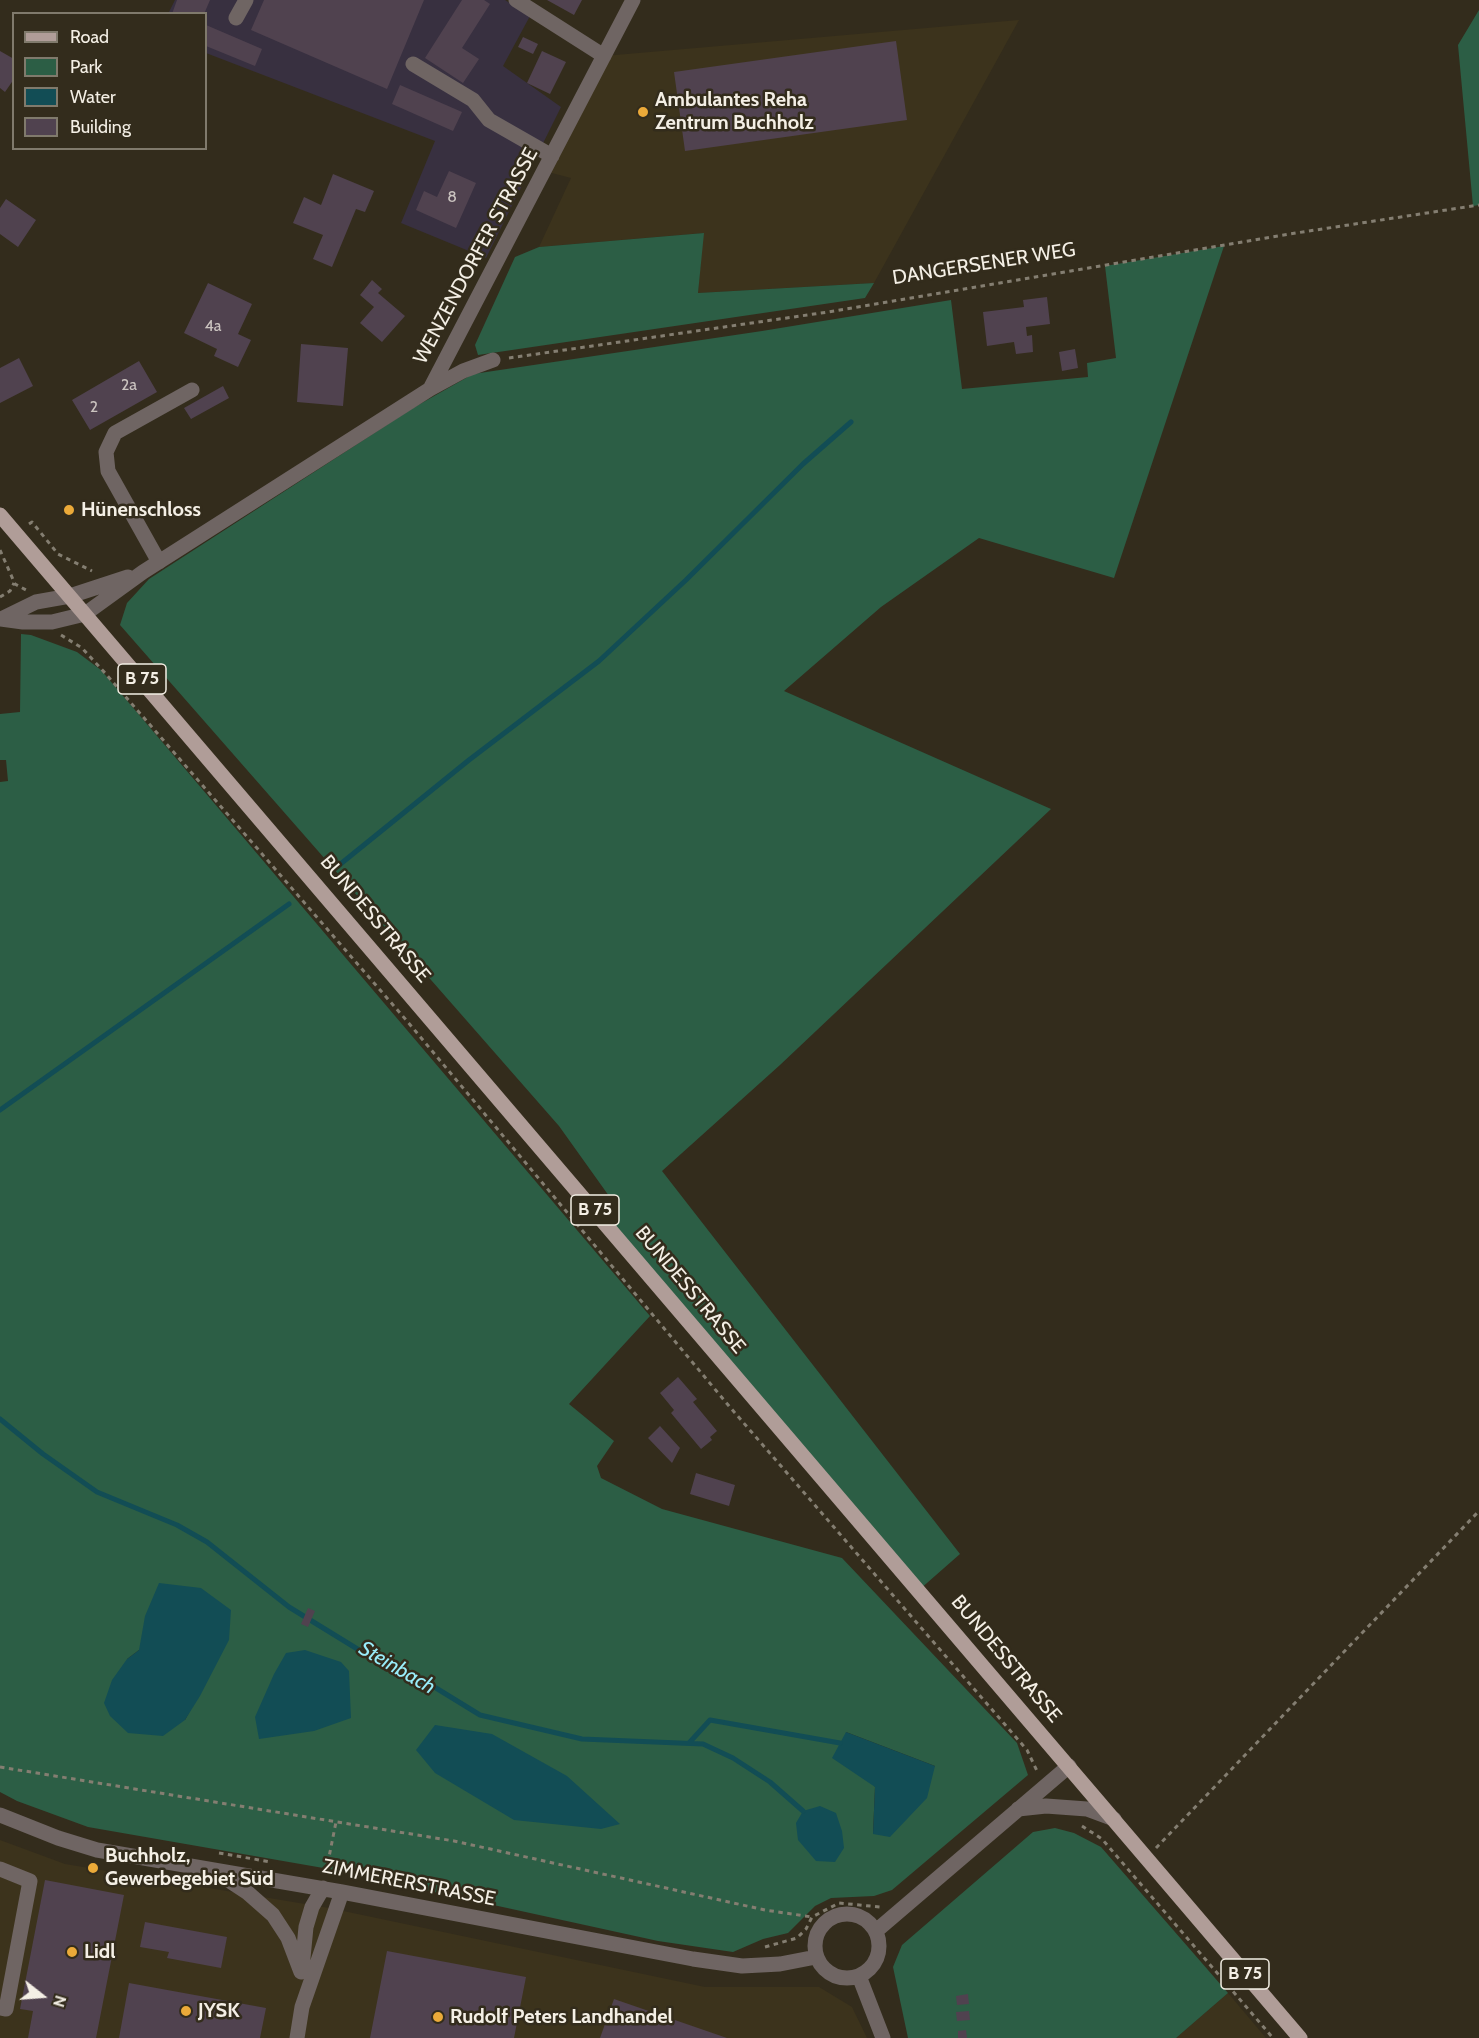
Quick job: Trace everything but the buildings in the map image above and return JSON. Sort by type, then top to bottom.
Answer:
[{"type":"main road","name":"BUNDESSTRASSE","points":[[0,515],[1300,2038]]},
{"type":"street","points":[[236,18],[246,0]]},
{"type":"street","points":[[516,0],[604,56]]},
{"type":"street","name":"WENZENDORFER STRASSE","points":[[85,614],[143,572],[430,389],[633,0]]},
{"type":"street","points":[[413,64],[473,100],[489,120],[552,156]]},
{"type":"street","points":[[430,389],[463,370],[499,359]]},
{"type":"street","points":[[159,562],[108,471],[106,452],[115,433],[192,390]]},
{"type":"street","name":"WENZENDORFER STRASSE","points":[[1,619],[36,602],[70,596],[143,572]]},
{"type":"street","points":[[1,619],[52,622],[85,614]]},
{"type":"street","points":[[876,1931],[1069,1766]]},
{"type":"street","points":[[1018,1809],[1063,1807],[1087,1809],[1114,1819]]},
{"type":"street","name":"ZIMMERERSTRASSE","points":[[0,1815],[58,1839],[97,1850],[323,1888],[703,1960],[742,1966],[780,1964],[816,1957]]},
{"type":"street","points":[[0,1869],[30,1881],[6,2009],[0,2008]]},
{"type":"street","points":[[211,1869],[248,1893],[273,1915],[288,1938],[301,1972]]},
{"type":"street","points":[[302,2007],[301,1972],[306,1927],[312,1907],[323,1888]]},
{"type":"street","points":[[297,2038],[302,2007],[342,1892]]},
{"type":"street","points":[[845,1913],[856,1915],[867,1921],[876,1931],[879,1943],[878,1957],[870,1969],[859,1976],[846,1979],[833,1976],[823,1968],[816,1957],[814,1945],[816,1934],[823,1923],[833,1916],[845,1913]]},
{"type":"street","points":[[859,1976],[883,2038]]},
{"type":"path","name":"DANGERSENER WEG","points":[[499,359],[828,312],[950,290],[1479,205]]},
{"type":"path","points":[[16,534],[32,522],[58,554],[81,568],[99,571]]},
{"type":"path","points":[[0,550],[15,582],[24,588],[36,602]]},
{"type":"path","points":[[0,597],[10,591],[15,582]]},
{"type":"path","points":[[52,622],[63,637],[82,648],[105,673],[400,1013],[729,1406],[1027,1750],[1035,1771],[1048,1784]]},
{"type":"path","points":[[1146,1857],[1479,1511]]},
{"type":"path","points":[[0,1767],[454,1841],[765,1910],[812,1917],[839,1903],[881,1908]]},
{"type":"path","points":[[1032,1778],[1035,1771]]},
{"type":"path","points":[[1063,1807],[1065,1821],[1085,1828],[1102,1839],[1273,2038]]},
{"type":"path","points":[[323,1888],[336,1822]]},
{"type":"path","points":[[764,1947],[796,1938],[806,1929],[812,1917]]},
{"type":"shaded area","points":[[175,0],[505,0],[530,16],[503,66],[561,107],[486,258],[401,223],[435,141],[207,53],[207,12],[169,12]]},
{"type":"shaded area","points":[[1019,20],[874,283],[698,293],[703,233],[539,247],[571,178],[544,171],[604,56]]},
{"type":"shaded area","points":[[0,1840],[65,1864],[329,1908],[705,1987],[819,1987],[852,2007],[867,2038],[0,2038]]},
{"type":"shaded area","points":[[1228,1993],[1266,2038],[1176,2038]]},
{"type":"green space","points":[[1479,10],[1479,205],[1473,206],[1458,45]]},
{"type":"green space","points":[[704,233],[698,293],[874,283],[865,298],[478,355],[475,345],[515,257],[539,247]]},
{"type":"green space","points":[[1224,246],[1114,578],[979,538],[881,607],[784,691],[1051,809],[780,1065],[662,1171],[960,1554],[919,1590],[606,1223],[619,1210],[559,1126],[120,625],[127,603],[149,579],[413,408],[473,374],[951,300],[962,389],[1088,377],[1087,363],[1116,358],[1105,266]]},
{"type":"green space","points":[[21,634],[31,635],[77,652],[101,670],[650,1316],[569,1404],[614,1441],[597,1466],[601,1478],[662,1509],[842,1558],[1017,1743],[1028,1775],[892,1890],[874,1896],[831,1898],[815,1906],[788,1933],[763,1939],[733,1952],[658,1941],[329,1869],[88,1827],[17,1801],[0,1792],[0,782],[8,781],[6,760],[0,760],[0,714],[20,712]],"holes":[[[139,1650],[213,1668],[185,1720],[127,1659]],[[846,1732],[935,1766],[873,1834],[875,1787]]]},
{"type":"green space","points":[[1055,1828],[1074,1833],[1101,1847],[1228,1993],[1176,2038],[908,2038],[893,1967],[902,1945],[1033,1832]]},
{"type":"water","points":[[159,1583],[201,1588],[231,1610],[229,1640],[185,1720],[163,1736],[128,1733],[110,1716],[104,1703],[112,1680],[127,1659],[139,1650],[145,1616]]},
{"type":"water","points":[[305,1650],[341,1662],[349,1671],[351,1718],[314,1731],[259,1739],[255,1717],[274,1674],[286,1653]]},
{"type":"water","points":[[435,1725],[492,1734],[567,1776],[620,1824],[601,1829],[514,1820],[435,1773],[416,1750]]},
{"type":"water","points":[[846,1732],[935,1766],[927,1798],[890,1837],[873,1834],[875,1787],[832,1758]]},
{"type":"water","points":[[820,1806],[836,1813],[842,1831],[844,1848],[835,1862],[816,1861],[798,1840],[796,1823],[803,1811]]},
{"type":"waterway","points":[[338,866],[469,760],[599,661],[686,580],[803,464],[851,422]]},
{"type":"waterway","points":[[0,1110],[289,904]]},
{"type":"waterway","name":"Steinbach","points":[[0,1419],[43,1454],[97,1492],[177,1525],[207,1542],[289,1607],[359,1650],[436,1688],[480,1715],[582,1739],[703,1744],[733,1758],[770,1782],[803,1811]]},
{"type":"waterway","name":"Steinbach","points":[[689,1743],[710,1720],[840,1743]]},
{"type":"place","name":"Ambulantes Reha Zentrum Buchholz","points":[[643,112]]},
{"type":"place","name":"Hünenschloss","points":[[69,510]]},
{"type":"place","name":"Buchholz, Gewerbegebiet Süd","points":[[93,1868]]},
{"type":"place","name":"Lidl","points":[[72,1952]]},
{"type":"place","name":"JYSK","points":[[186,2011]]},
{"type":"place","name":"Rudolf Peters Landhandel","points":[[438,2017]]}]
